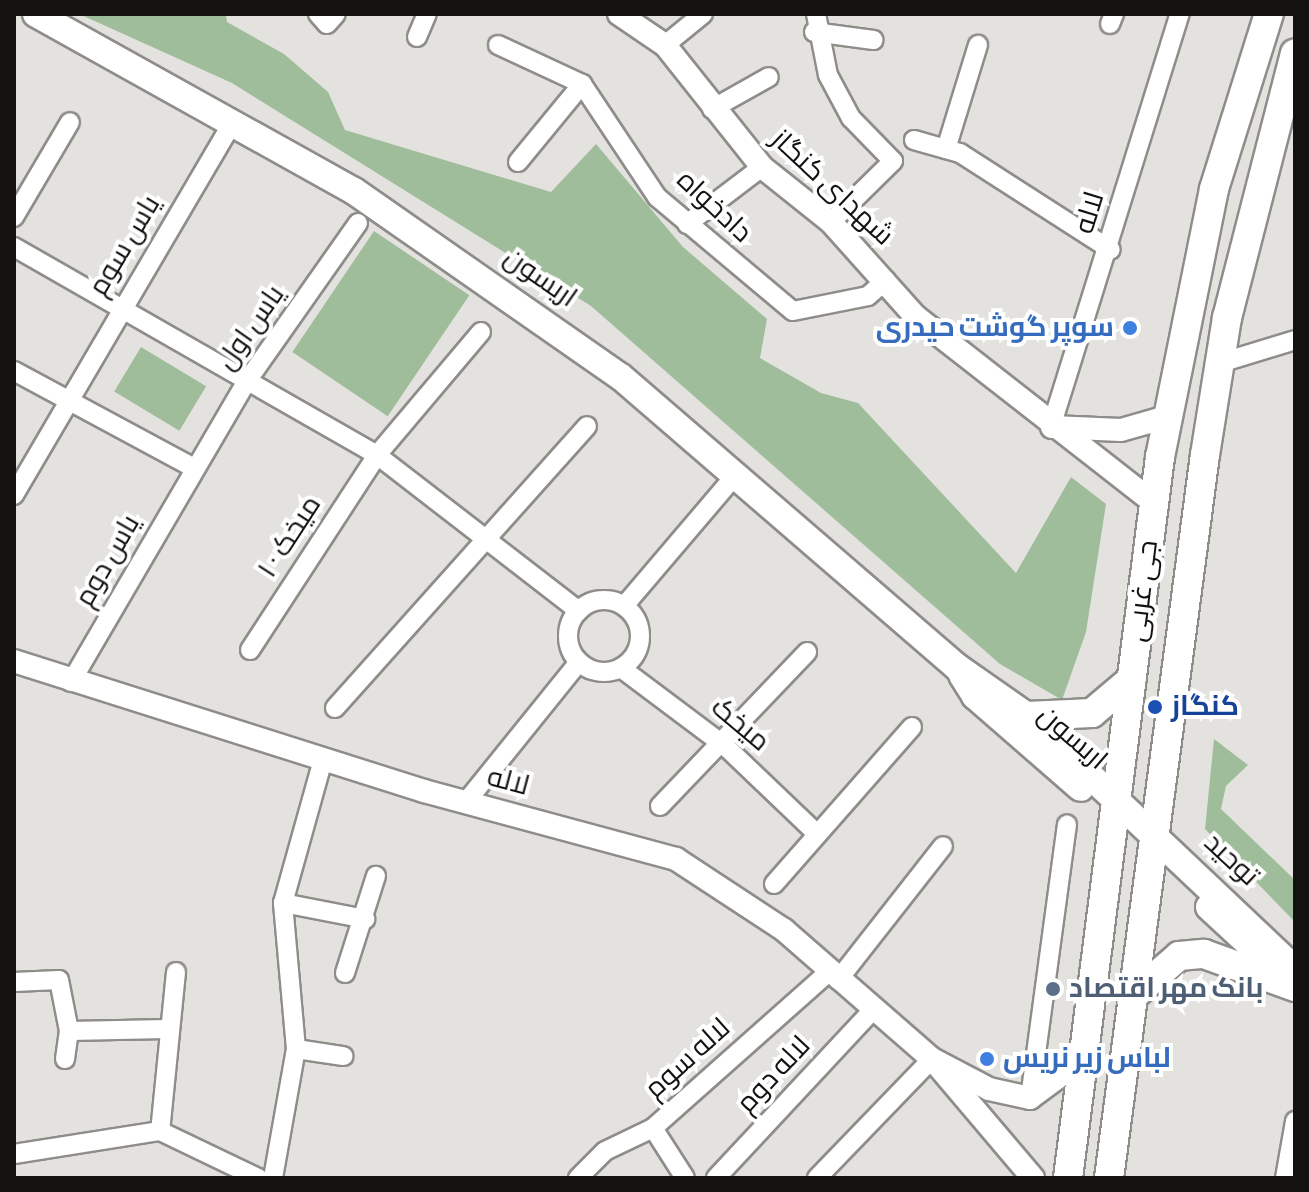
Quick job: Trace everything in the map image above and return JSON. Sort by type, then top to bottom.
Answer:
[{"type":"main road","name":"اریسون","points":[[36,14],[354,191],[511,295],[737,473],[957,667],[1027,716],[1154,843]]},
{"type":"main road","name":"جی غربی","points":[[1068,1178],[1167,417],[1214,189],[1269,14]]},
{"type":"main road","name":"جی غربی","points":[[1109,1178],[1220,363],[1295,54]]},
{"type":"main road","name":"اریسون","points":[[957,667],[975,696],[1115,806]]},
{"type":"main road","points":[[1027,716],[1092,713],[1132,679]]},
{"type":"main road","name":"توحید","points":[[1154,843],[1295,969]]},
{"type":"main road","name":"توحید","points":[[1154,843],[1295,986]]},
{"type":"main road","points":[[1133,996],[1179,956],[1204,954],[1295,986]]},
{"type":"street","points":[[318,14],[327,24],[336,14]]},
{"type":"street","points":[[417,37],[427,14]]},
{"type":"street","name":"شهدای کنگاز","points":[[619,14],[665,45],[712,109],[762,167],[831,222],[915,316],[1051,427],[1154,503]]},
{"type":"street","points":[[665,45],[703,14]]},
{"type":"street","name":"لاله","points":[[1051,427],[1111,250],[1180,14]]},
{"type":"street","points":[[815,23],[873,40]]},
{"type":"street","points":[[815,23],[851,118],[893,161],[831,222]]},
{"type":"street","points":[[498,45],[582,84],[518,162]]},
{"type":"street","points":[[946,149],[978,45]]},
{"type":"street","points":[[712,109],[769,77]]},
{"type":"street","name":"دادخواه","points":[[582,84],[657,197],[793,311],[868,296],[886,280]]},
{"type":"street","points":[[14,217],[70,122]]},
{"type":"street","name":"یاس سوم","points":[[14,495],[67,398],[232,124]]},
{"type":"street","points":[[914,140],[946,149],[1111,250]]},
{"type":"street","points":[[687,224],[762,167]]},
{"type":"street","name":"یاس اول","points":[[194,468],[247,381],[358,223]]},
{"type":"street","points":[[14,247],[377,455],[579,611]]},
{"type":"street","name":"میخک ۰ ۱","points":[[250,650],[377,455],[481,332]]},
{"type":"street","points":[[1220,363],[1295,340]]},
{"type":"street","points":[[14,371],[194,468]]},
{"type":"street","points":[[1051,427],[1121,430],[1167,417]]},
{"type":"street","points":[[335,708],[587,426]]},
{"type":"street","name":"یاس دوم","points":[[71,682],[194,468]]},
{"type":"street","points":[[624,606],[737,473]]},
{"type":"street","points":[[601,600],[624,606],[640,638],[621,668],[599,672],[579,662],[569,642],[579,611],[601,600]]},
{"type":"street","points":[[660,806],[725,746],[807,652]]},
{"type":"street","name":"لاله","points":[[14,661],[71,682],[323,760],[676,859],[784,930],[872,1011],[932,1059]]},
{"type":"street","points":[[466,802],[579,662]]},
{"type":"street","name":"میخک","points":[[621,668],[725,746],[816,833]]},
{"type":"street","points":[[774,884],[912,727]]},
{"type":"street","points":[[273,1178],[296,1049],[283,903],[323,760]]},
{"type":"street","points":[[1030,1098],[1067,824]]},
{"type":"street","name":"لاله سوم","points":[[578,1178],[605,1151],[653,1128],[834,976],[943,846]]},
{"type":"street","points":[[345,973],[365,919],[376,876]]},
{"type":"street","points":[[283,903],[365,919]]},
{"type":"street","points":[[160,1131],[167,1029],[176,972]]},
{"type":"street","points":[[14,982],[59,980],[69,1031],[65,1059]]},
{"type":"street","name":"لاله دوم","points":[[716,1178],[872,1011]]},
{"type":"street","points":[[69,1031],[167,1029]]},
{"type":"street","points":[[296,1049],[343,1056]]},
{"type":"street","points":[[932,1059],[989,1089],[1030,1098],[1084,1058]]},
{"type":"street","points":[[932,1059],[1023,1173]]},
{"type":"street","points":[[817,1178],[932,1059]]},
{"type":"street","points":[[1285,1178],[1295,1121]]},
{"type":"street","points":[[653,1128],[685,1178]]},
{"type":"street","points":[[14,1154],[160,1131],[258,1178]]},
{"type":"green space","points":[[79,14],[226,14],[227,22],[284,54],[328,92],[345,130],[551,192],[596,144],[683,247],[767,319],[760,358],[821,393],[858,403],[1016,573],[1071,477],[1106,504],[1086,632],[1062,700],[1000,664],[591,306],[232,83]]},
{"type":"green space","points":[[374,231],[469,295],[388,416],[292,352]]},
{"type":"green space","points":[[141,347],[206,386],[179,431],[114,392]]},
{"type":"green space","points":[[1214,739],[1248,765],[1226,786],[1221,809],[1295,880],[1295,922],[1205,829]]},
{"type":"place","name":"سوپر گوشت حیدری","points":[[1130,328]]},
{"type":"place","name":"کنگاز","points":[[1155,707]]},
{"type":"place","name":"بانک مهر اقتصاد","points":[[1053,989]]},
{"type":"place","name":"لباس زیر نریس","points":[[987,1059]]}]
